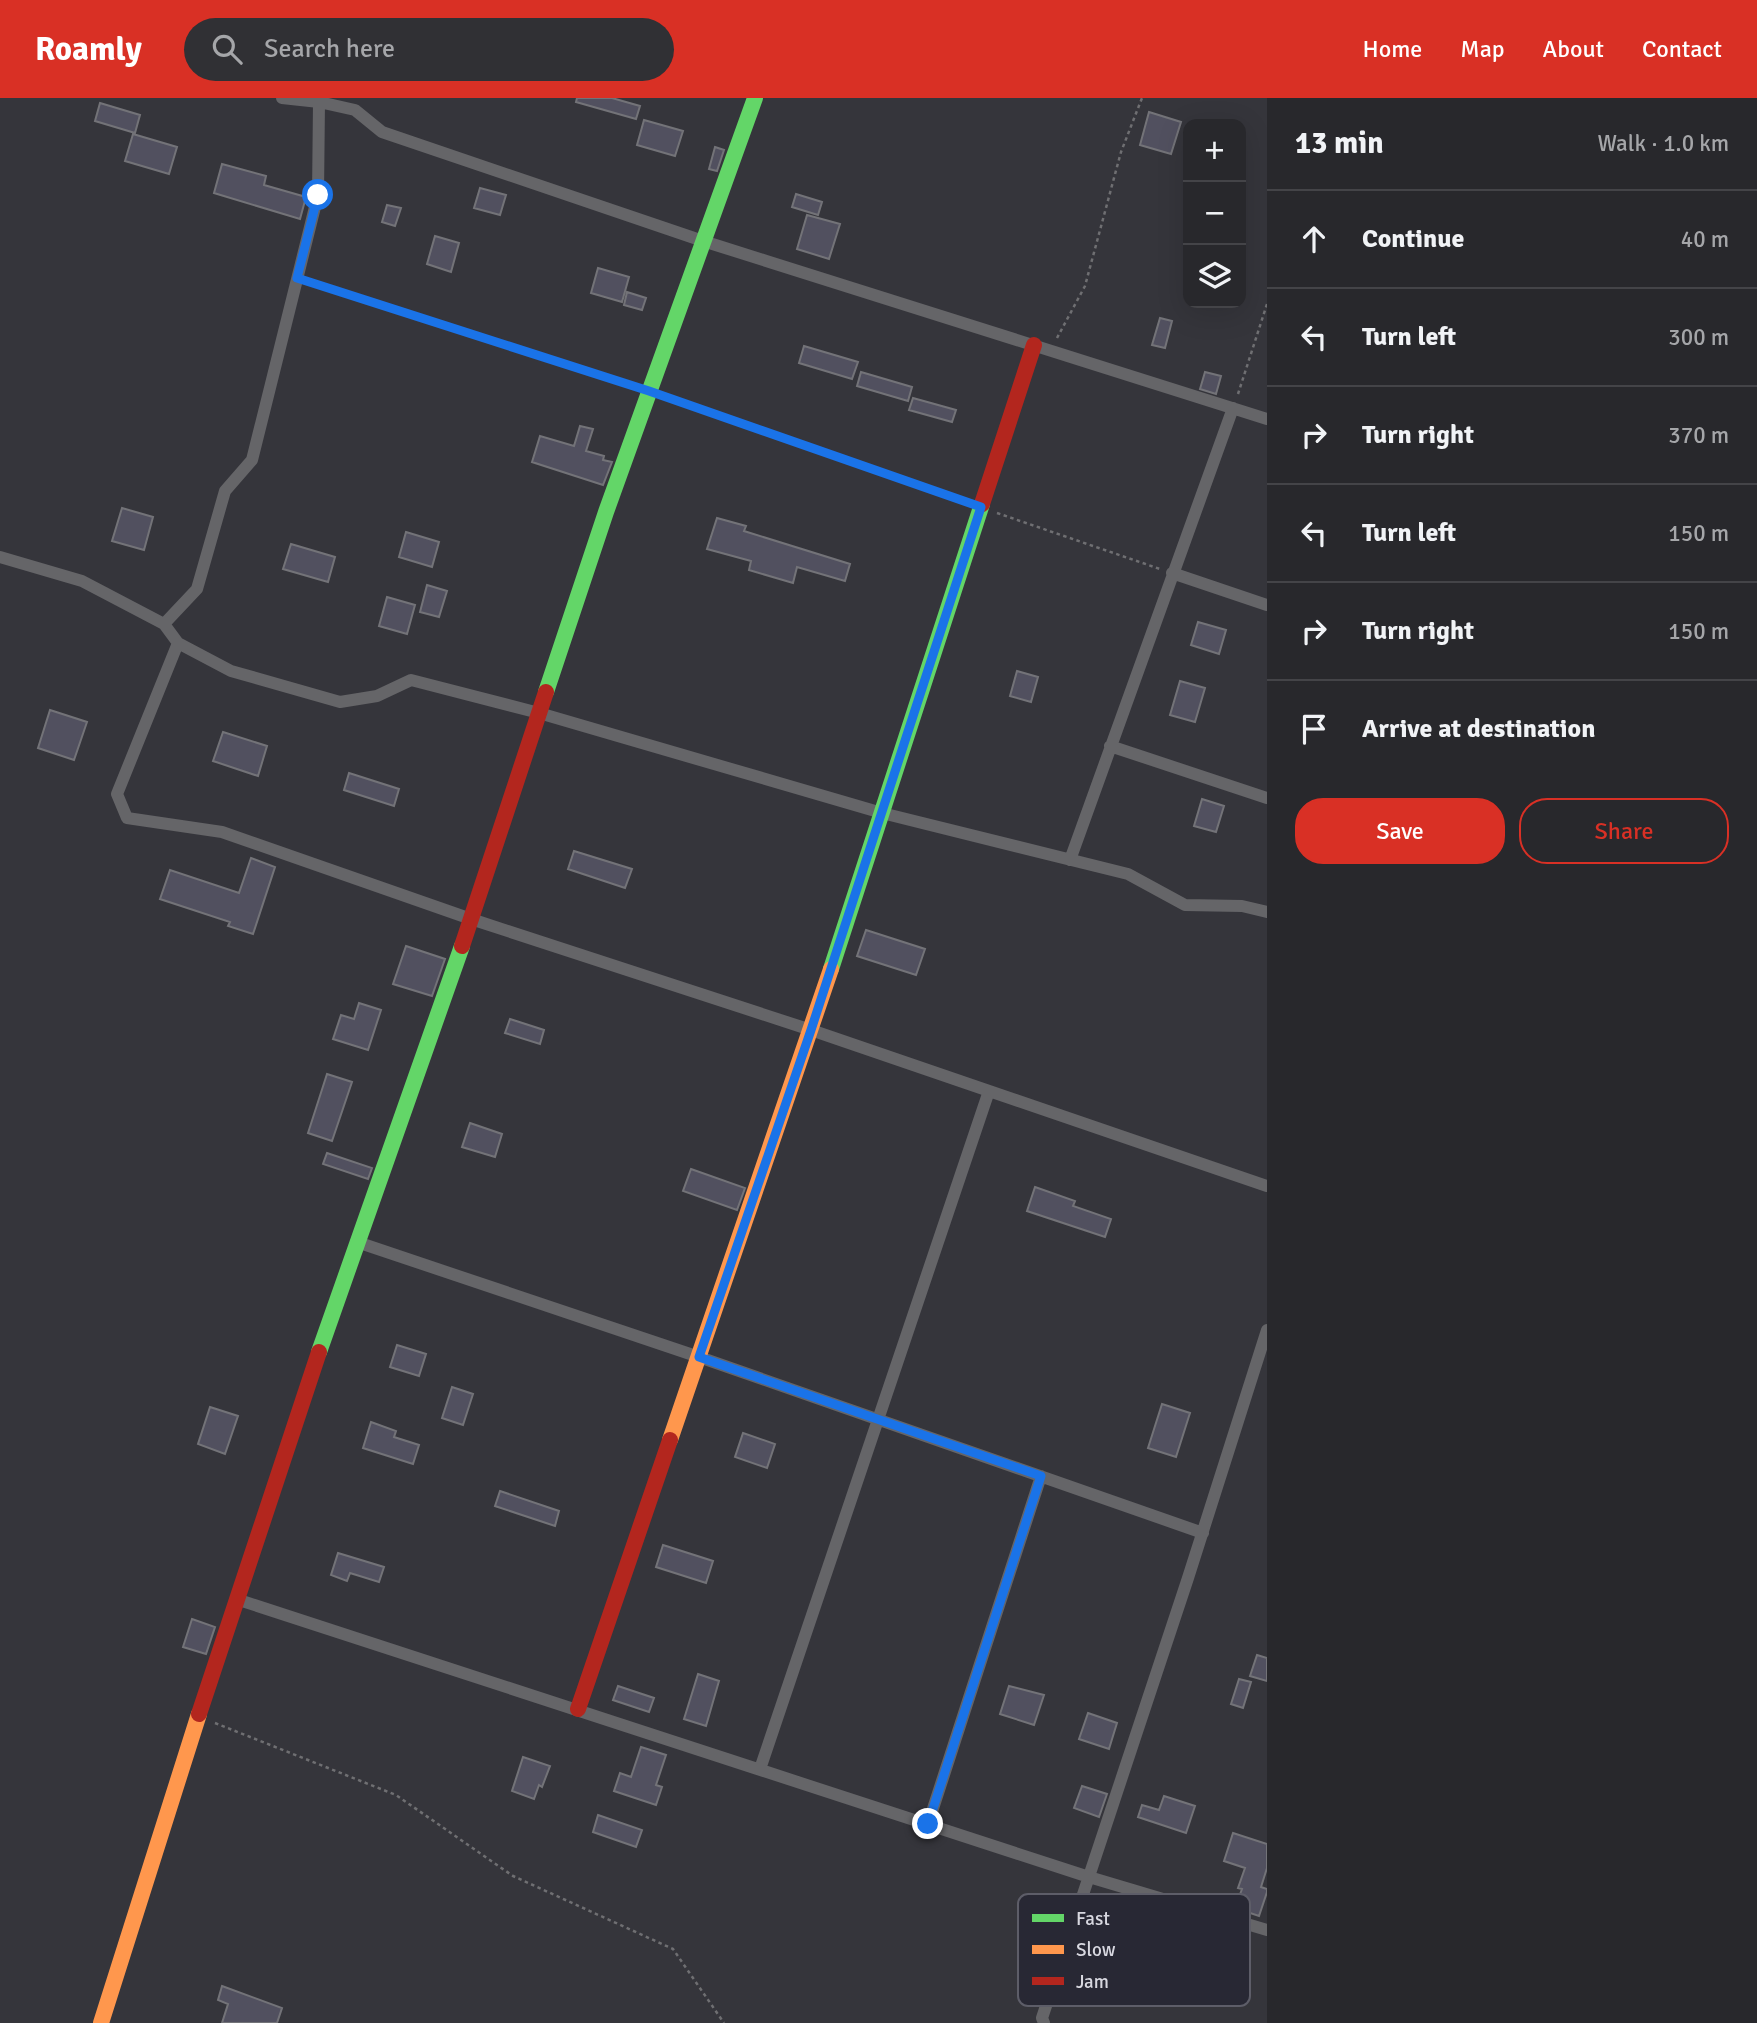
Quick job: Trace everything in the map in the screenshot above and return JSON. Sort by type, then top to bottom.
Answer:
[{"type":"street","points":[[282,98],[357,104],[382,132],[703,241],[1267,419]]},
{"type":"street","points":[[101,2023],[236,1599],[357,1242],[471,919],[606,512],[754,98]]},
{"type":"street","points":[[164,624],[197,589],[225,491],[252,460],[318,195],[318,102]]},
{"type":"street","points":[[578,1709],[811,1030],[1034,345]]},
{"type":"street","points":[[1070,860],[1233,408]]},
{"type":"street","points":[[0,557],[82,581],[164,624],[178,643],[231,671],[340,702],[377,696],[411,680],[539,713],[882,813],[1128,874],[1185,905],[1242,906],[1267,912]]},
{"type":"street","points":[[1172,573],[1267,605]]},
{"type":"street","points":[[178,643],[117,794],[127,818],[222,832],[471,919],[811,1030],[1267,1186]]},
{"type":"street","points":[[1110,746],[1267,798]]},
{"type":"street","points":[[760,1769],[989,1091]]},
{"type":"street","points":[[357,1242],[699,1357],[1203,1533]]},
{"type":"street","points":[[1083,1894],[1267,1330]]},
{"type":"street","points":[[928,1824],[1041,1476]]},
{"type":"street","points":[[236,1599],[1146,1894]]},
{"type":"street","points":[[1250,1925],[1267,1930]]},
{"type":"street","points":[[1044,2023],[1042,2018],[1046,2006]]},
{"type":"path","points":[[1051,350],[1085,286],[1121,152],[1142,98]]},
{"type":"path","points":[[297,278],[649,391],[1172,573]]},
{"type":"path","points":[[1233,408],[1267,304]]},
{"type":"path","points":[[198,1716],[396,1795],[513,1876],[673,1950],[724,2023]]},
{"type":"building","points":[[577,98],[612,98],[640,106],[636,119],[576,102]]},
{"type":"building","points":[[100,103],[140,115],[135,133],[95,121]]},
{"type":"building","points":[[1149,112],[1181,122],[1171,154],[1140,145]]},
{"type":"building","points":[[644,120],[683,131],[675,156],[637,145]]},
{"type":"building","points":[[133,134],[177,147],[169,174],[125,161]]},
{"type":"building","points":[[715,147],[724,150],[717,171],[709,169]]},
{"type":"building","points":[[222,164],[266,176],[264,185],[306,197],[300,219],[214,193]]},
{"type":"building","points":[[480,188],[506,195],[500,215],[474,208]]},
{"type":"building","points":[[796,194],[822,202],[818,215],[792,207]]},
{"type":"building","points":[[387,205],[401,208],[395,226],[382,222]]},
{"type":"building","points":[[807,215],[840,224],[829,259],[797,249]]},
{"type":"building","points":[[435,236],[459,243],[451,272],[427,264]]},
{"type":"building","points":[[598,268],[629,277],[622,302],[591,293]]},
{"type":"building","points":[[627,292],[646,298],[642,310],[624,305]]},
{"type":"building","points":[[1160,318],[1172,321],[1165,348],[1152,345]]},
{"type":"building","points":[[804,346],[858,362],[852,379],[799,363]]},
{"type":"building","points":[[861,372],[912,387],[908,401],[857,386]]},
{"type":"building","points":[[1205,372],[1221,376],[1216,394],[1200,389]]},
{"type":"building","points":[[913,398],[956,410],[952,422],[909,410]]},
{"type":"building","points":[[580,426],[593,429],[586,451],[604,456],[603,460],[612,462],[603,485],[532,462],[540,436],[574,446]]},
{"type":"building","points":[[122,508],[153,517],[144,550],[112,541]]},
{"type":"building","points":[[717,518],[746,526],[744,531],[850,564],[845,581],[797,567],[793,583],[749,570],[751,561],[707,549]]},
{"type":"building","points":[[406,532],[439,542],[432,567],[399,557]]},
{"type":"building","points":[[291,544],[335,557],[328,582],[283,569]]},
{"type":"building","points":[[427,585],[447,591],[439,617],[420,612]]},
{"type":"building","points":[[387,597],[415,605],[407,634],[379,626]]},
{"type":"building","points":[[1198,622],[1226,630],[1219,654],[1191,645]]},
{"type":"building","points":[[1017,671],[1038,677],[1031,702],[1010,696]]},
{"type":"building","points":[[1180,681],[1205,688],[1195,722],[1170,715]]},
{"type":"building","points":[[50,710],[87,722],[74,760],[38,748]]},
{"type":"building","points":[[223,732],[267,746],[258,776],[213,761]]},
{"type":"building","points":[[349,773],[399,789],[394,806],[344,790]]},
{"type":"building","points":[[1202,799],[1224,806],[1216,832],[1194,826]]},
{"type":"building","points":[[574,851],[632,869],[625,888],[568,869]]},
{"type":"building","points":[[251,858],[275,867],[253,934],[228,926],[230,922],[160,899],[170,870],[239,893]]},
{"type":"building","points":[[866,930],[925,949],[916,975],[857,956]]},
{"type":"building","points":[[406,946],[445,959],[432,996],[393,984]]},
{"type":"building","points":[[359,1003],[381,1010],[368,1050],[333,1039],[341,1015],[354,1019]]},
{"type":"building","points":[[510,1019],[544,1030],[540,1044],[505,1033]]},
{"type":"building","points":[[327,1074],[352,1082],[332,1141],[308,1133]]},
{"type":"building","points":[[470,1123],[502,1134],[495,1157],[462,1147]]},
{"type":"building","points":[[327,1153],[372,1168],[368,1179],[323,1164]]},
{"type":"building","points":[[691,1169],[745,1188],[737,1210],[683,1191]]},
{"type":"building","points":[[1035,1187],[1075,1201],[1073,1206],[1111,1219],[1105,1237],[1027,1211]]},
{"type":"building","points":[[397,1345],[426,1354],[419,1376],[390,1367]]},
{"type":"building","points":[[452,1387],[473,1394],[463,1425],[442,1418]]},
{"type":"building","points":[[1162,1404],[1190,1413],[1176,1457],[1148,1448]]},
{"type":"building","points":[[210,1407],[238,1416],[225,1454],[198,1444]]},
{"type":"building","points":[[371,1422],[396,1431],[394,1437],[419,1445],[413,1464],[363,1448]]},
{"type":"building","points":[[743,1433],[775,1444],[767,1468],[735,1457]]},
{"type":"building","points":[[500,1491],[559,1511],[555,1526],[495,1506]]},
{"type":"building","points":[[663,1545],[713,1561],[706,1583],[656,1567]]},
{"type":"building","points":[[338,1553],[384,1567],[379,1582],[350,1573],[347,1581],[331,1575]]},
{"type":"building","points":[[192,1619],[215,1627],[206,1654],[183,1647]]},
{"type":"building","points":[[1257,1655],[1267,1658],[1267,1681],[1250,1676]]},
{"type":"building","points":[[698,1674],[719,1681],[706,1726],[684,1719]]},
{"type":"building","points":[[1239,1679],[1251,1682],[1243,1708],[1231,1704]]},
{"type":"building","points":[[618,1686],[654,1698],[649,1712],[613,1700]]},
{"type":"building","points":[[1009,1686],[1044,1695],[1034,1725],[1000,1714]]},
{"type":"building","points":[[1088,1713],[1117,1723],[1109,1749],[1079,1739]]},
{"type":"building","points":[[641,1747],[666,1755],[656,1785],[662,1787],[656,1805],[614,1791],[620,1773],[631,1777]]},
{"type":"building","points":[[523,1757],[550,1766],[534,1799],[512,1791]]},
{"type":"building","points":[[1082,1786],[1107,1794],[1099,1817],[1074,1808]]},
{"type":"building","points":[[1164,1796],[1195,1806],[1186,1833],[1138,1817],[1142,1805],[1159,1810]]},
{"type":"building","points":[[598,1815],[642,1830],[636,1847],[593,1832]]},
{"type":"building","points":[[1233,1833],[1267,1844],[1267,1868],[1261,1887],[1267,1889],[1267,1892],[1259,1916],[1250,1913],[1250,1894],[1240,1894],[1242,1889],[1238,1888],[1245,1868],[1224,1861]]},
{"type":"building","points":[[222,1986],[282,2008],[277,2023],[222,2023],[228,2004],[218,2000]]},
{"type":"traffic: fast","points":[[546,692],[606,512],[755,98]]},
{"type":"traffic: fast","points":[[831,969],[982,504]]},
{"type":"traffic: fast","points":[[319,1352],[462,946]]},
{"type":"traffic: slow","points":[[670,1440],[831,969]]},
{"type":"traffic: slow","points":[[101,2023],[199,1714]]},
{"type":"traffic: jam","points":[[982,504],[1034,345]]},
{"type":"traffic: jam","points":[[462,946],[546,692]]},
{"type":"traffic: jam","points":[[199,1714],[319,1352]]},
{"type":"traffic: jam","points":[[578,1709],[670,1440]]},
{"type":"route","points":[[318,195],[297,278],[649,391],[981,507],[811,1030],[699,1357],[1041,1476],[928,1824]]}]
